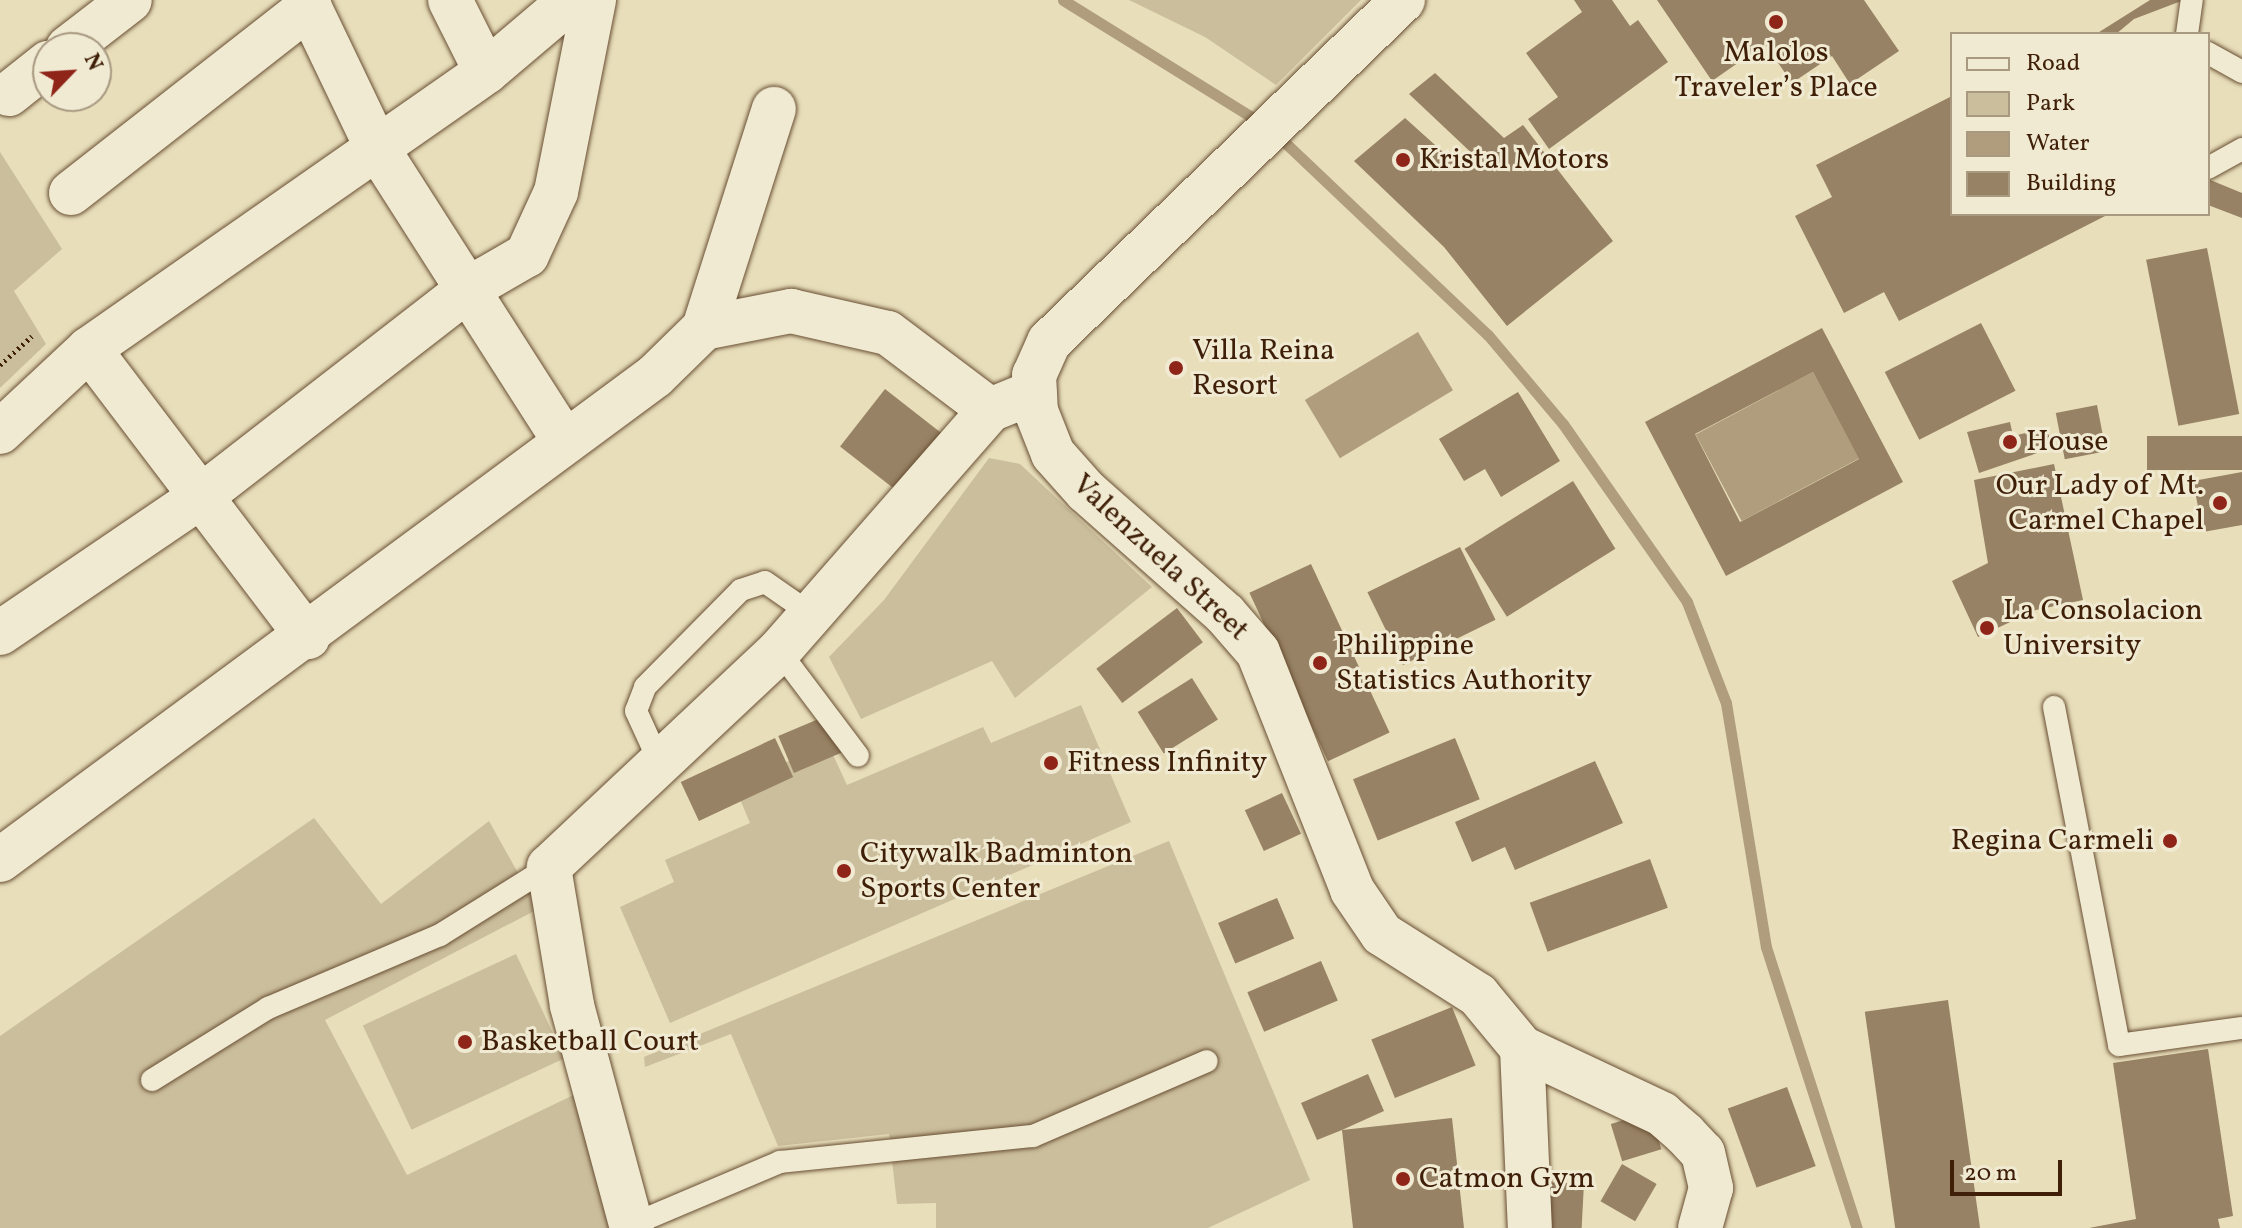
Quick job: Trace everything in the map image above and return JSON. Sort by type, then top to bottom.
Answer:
[{"type":"street","points":[[89,32],[130,0]]},
{"type":"street","points":[[450,0],[486,72]]},
{"type":"street","points":[[0,432],[89,349],[486,72],[571,0]]},
{"type":"street","points":[[0,633],[199,498],[468,289],[527,255],[556,192],[594,0]]},
{"type":"street","points":[[632,1227],[572,1005],[549,867],[658,759],[779,651],[990,410],[1034,392],[1034,375],[1049,342],[1249,143],[1294,108],[1403,0]]},
{"type":"street","points":[[71,193],[308,3],[377,148],[564,440]]},
{"type":"street","points":[[9,94],[32,76]]},
{"type":"street","points":[[0,860],[308,637],[564,440],[655,376],[704,328],[774,109]]},
{"type":"street","points":[[704,328],[791,311],[888,333],[990,410]]},
{"type":"street","points":[[89,349],[199,498],[308,637]]},
{"type":"street","name":"Valenzuela Street","points":[[1034,392],[1053,454],[1258,652],[1352,890],[1382,934],[1478,995],[1522,1048]]},
{"type":"street","points":[[1530,1228],[1522,1048],[1662,1114],[1685,1134],[1703,1153],[1711,1188],[1700,1228]]},
{"type":"lane","points":[[2187,32],[2192,0]]},
{"type":"lane","points":[[2210,54],[2242,72]]},
{"type":"lane","points":[[2210,167],[2241,152]]},
{"type":"lane","points":[[658,759],[636,711],[645,687],[741,590],[765,582],[811,614]]},
{"type":"lane","points":[[779,651],[858,756]]},
{"type":"lane","points":[[2054,707],[2119,1045],[2242,1028]]},
{"type":"lane","points":[[152,1080],[268,1008],[440,935],[549,867]]},
{"type":"lane","points":[[632,1227],[780,1162],[1033,1136],[1207,1061]]},
{"type":"path","points":[[0,365],[32,336]]},
{"type":"green space","points":[[1129,0],[1361,0],[1276,85],[1205,37]]},
{"type":"green space","points":[[0,152],[62,249],[14,291],[46,344],[0,388]]},
{"type":"green space","points":[[989,458],[1020,464],[1152,587],[1015,698],[992,661],[861,719],[829,657],[884,600]]},
{"type":"green space","name":"Citywalk Badminton Sports Center","points":[[1081,705],[1131,822],[670,1023],[620,907],[674,882],[665,860],[750,823],[734,785],[828,744],[847,785],[983,727],[991,743]]},
{"type":"green space","points":[[314,818],[381,904],[489,821],[538,909],[325,1020],[407,1175],[588,1088],[620,1228],[0,1228],[0,1036]]},
{"type":"green space","points":[[1169,841],[1310,1180],[1208,1228],[936,1228],[936,1203],[897,1204],[889,1134],[778,1146],[731,1034],[645,1067],[644,1057]]},
{"type":"green space","name":"Basketball Court","points":[[516,954],[565,1058],[411,1130],[363,1025]]},
{"type":"water","points":[[1418,332],[1453,390],[1340,458],[1305,400]]},
{"type":"water","points":[[1813,372],[1859,459],[1742,521],[1696,434]]},
{"type":"building","points":[[1574,0],[1612,0],[1630,26],[1638,20],[1668,62],[1549,149],[1528,119],[1558,97],[1526,53],[1582,12]]},
{"type":"building","name":"Malolos Traveler’s Place","points":[[1657,0],[1864,0],[1899,51],[1850,84],[1832,56],[1792,83],[1765,44],[1712,81]]},
{"type":"building","points":[[2150,0],[2184,0],[2134,19],[2118,32],[2099,32]]},
{"type":"building","points":[[1435,73],[1504,138],[1523,125],[1613,241],[1507,326],[1444,247],[1354,161],[1405,118],[1464,171],[1479,160],[1409,94]]},
{"type":"building","points":[[1950,97],[1950,216],[2105,216],[1899,321],[1884,292],[1844,313],[1795,216],[1832,197],[1816,165]]},
{"type":"building","points":[[2210,180],[2242,193],[2242,218],[2210,206]]},
{"type":"building","points":[[2207,248],[2239,414],[2178,426],[2146,260]]},
{"type":"building","points":[[1981,323],[2016,391],[1919,440],[1885,372]]},
{"type":"building","points":[[1822,328],[1903,482],[1726,576],[1645,422]],"holes":[[[1813,372],[1859,459],[1740,522],[1695,434]]]},
{"type":"building","points":[[885,389],[941,433],[896,490],[840,447]]},
{"type":"building","points":[[1518,392],[1560,461],[1501,497],[1485,469],[1464,481],[1439,439]]},
{"type":"building","points":[[2097,405],[2106,451],[2065,459],[2056,413]]},
{"type":"building","name":"House","points":[[2010,422],[2013,436],[2047,428],[2052,448],[1979,473],[1967,432]]},
{"type":"building","points":[[2147,436],[2242,436],[2242,470],[2147,470]]},
{"type":"building","points":[[2054,464],[2083,600],[2036,610],[1978,637],[1952,581],[1988,563],[1974,480]]},
{"type":"building","name":"Our Lady of Mt. Carmel Chapel","points":[[2242,472],[2242,525],[2203,532],[2193,481]]},
{"type":"building","points":[[1573,481],[1615,549],[1507,617],[1464,549]]},
{"type":"building","points":[[1460,547],[1496,620],[1403,665],[1367,592]]},
{"type":"building","name":"Philippine Statistics Authority","points":[[1311,564],[1390,733],[1328,761],[1249,593]]},
{"type":"building","points":[[1177,608],[1203,642],[1122,703],[1096,669]]},
{"type":"building","points":[[1192,678],[1218,720],[1164,753],[1138,712]]},
{"type":"building","points":[[828,715],[844,752],[794,773],[778,736]]},
{"type":"building","points":[[775,738],[793,777],[699,821],[681,782]]},
{"type":"building","points":[[1455,738],[1480,799],[1378,840],[1353,779]]},
{"type":"building","points":[[1595,761],[1623,823],[1515,870],[1505,847],[1472,862],[1455,822]]},
{"type":"building","points":[[1282,793],[1301,834],[1264,851],[1245,810]]},
{"type":"building","points":[[1650,859],[1668,908],[1548,952],[1530,903]]},
{"type":"building","points":[[1277,898],[1294,939],[1235,964],[1218,923]]},
{"type":"building","points":[[1321,961],[1338,1001],[1264,1032],[1247,992]]},
{"type":"building","points":[[1948,1000],[1980,1228],[1895,1228],[1865,1012]]},
{"type":"building","points":[[1452,1007],[1476,1065],[1395,1098],[1371,1040]]},
{"type":"building","points":[[2208,1049],[2233,1216],[2218,1219],[2220,1228],[2089,1228],[2136,1219],[2113,1063]]},
{"type":"building","points":[[1368,1074],[1384,1111],[1317,1140],[1301,1103]]},
{"type":"building","points":[[1787,1087],[1816,1166],[1757,1187],[1728,1109]]},
{"type":"building","points":[[1650,1112],[1661,1149],[1622,1161],[1611,1124]]},
{"type":"building","name":"Catmon Gym","points":[[1452,1118],[1464,1228],[1353,1228],[1342,1130]]},
{"type":"building","points":[[1622,1164],[1657,1184],[1635,1221],[1600,1201]]},
{"type":"building","points":[[1547,1182],[1584,1184],[1582,1228],[1545,1228]]},
{"type":"waterway","points":[[1063,0],[1263,124]]},
{"type":"waterway","points":[[1277,135],[1488,335],[1563,424],[1687,602],[1726,703],[1766,947],[1857,1228]]},
{"type":"place","name":"Malolos Traveler’s Place","points":[[1776,22]]},
{"type":"place","name":"Kristal Motors","points":[[1403,160]]},
{"type":"place","name":"Villa Reina Resort","points":[[1176,368]]},
{"type":"place","name":"House","points":[[2010,442]]},
{"type":"place","name":"Our Lady of Mt. Carmel Chapel","points":[[2220,503]]},
{"type":"place","name":"La Consolacion University","points":[[1987,628]]},
{"type":"place","name":"Philippine Statistics Authority","points":[[1320,663]]},
{"type":"place","name":"Fitness Infinity","points":[[1051,763]]},
{"type":"place","name":"Regina Carmeli","points":[[2170,841]]},
{"type":"place","name":"Citywalk Badminton Sports Center","points":[[844,871]]},
{"type":"place","name":"Basketball Court","points":[[465,1042]]},
{"type":"place","name":"Catmon Gym","points":[[1403,1179]]}]
